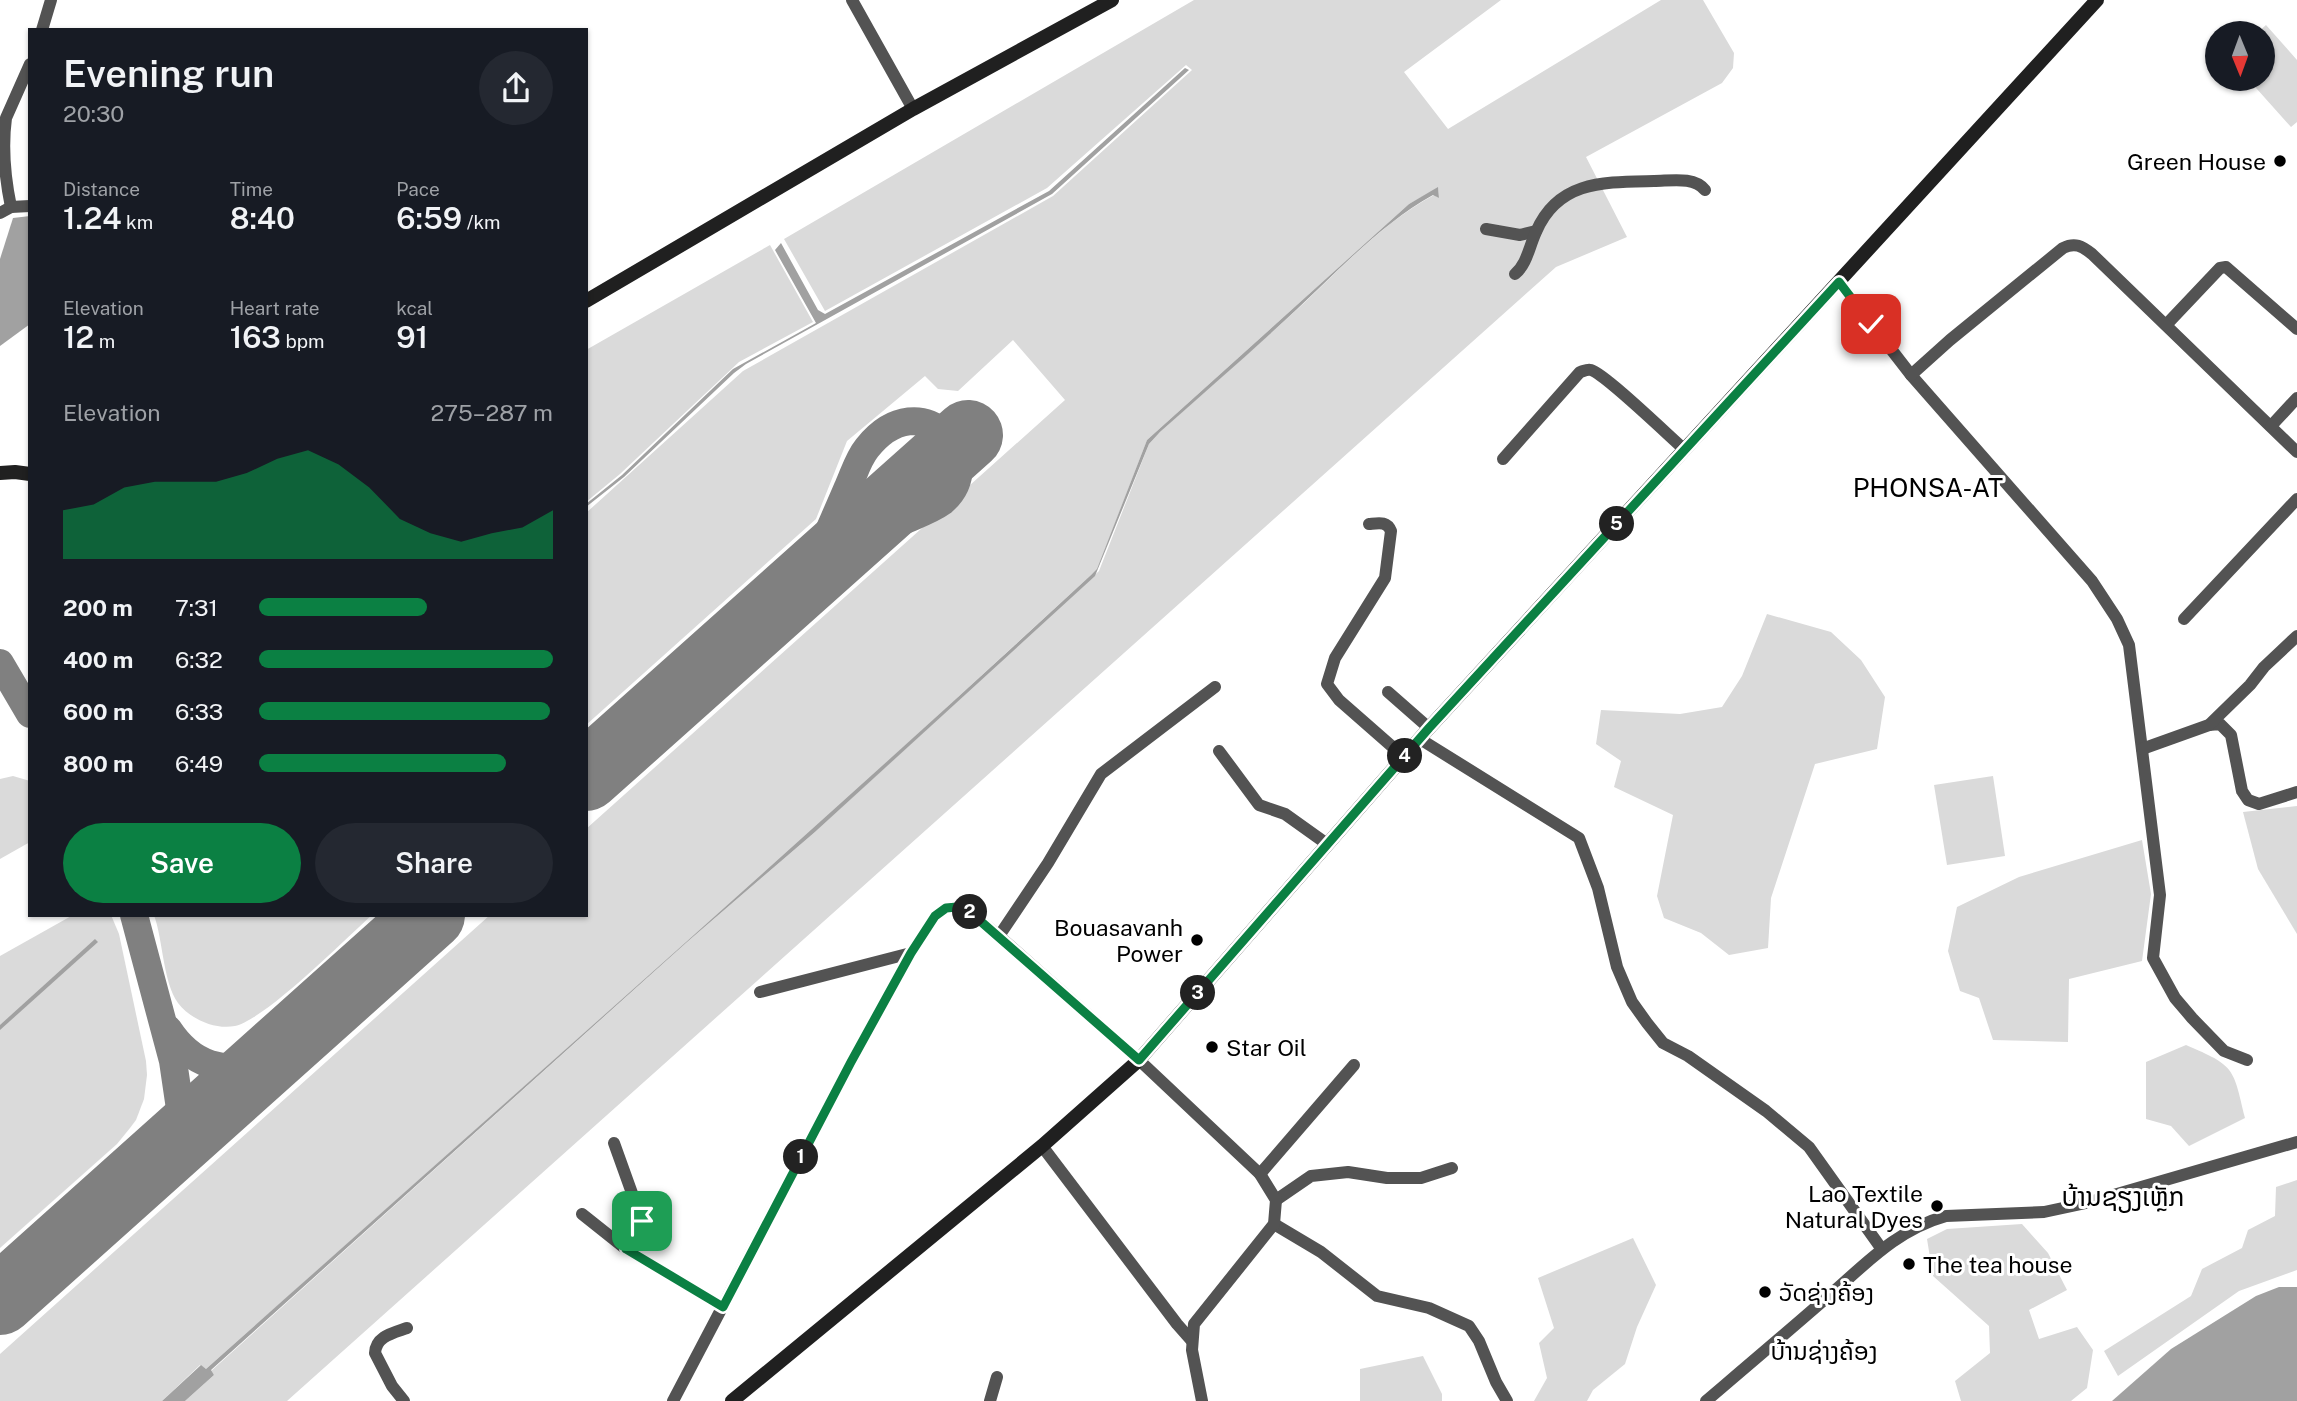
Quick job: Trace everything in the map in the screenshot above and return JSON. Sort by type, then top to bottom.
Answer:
[{"type":"main road","points":[[588,300],[913,109],[1112,0]]},
{"type":"main road","points":[[732,1401],[1042,1146],[1139,1060],[1424,733],[2097,0]]},
{"type":"main road","points":[[0,473],[28,474]]},
{"type":"street","points":[[43,28],[51,0]]},
{"type":"street","points":[[852,0],[913,109]]},
{"type":"street","points":[[28,68],[6,118],[5,210],[28,206]]},
{"type":"street","points":[[1515,274],[1523,268],[1536,231],[1547,212],[1563,196],[1580,187],[1618,181],[1687,181],[1700,184],[1705,190]]},
{"type":"street","points":[[1486,229],[1520,235],[1536,231]]},
{"type":"street","points":[[1911,375],[1980,315],[2069,245],[2081,246],[2297,452]]},
{"type":"street","points":[[2165,325],[2220,268],[2226,267],[2297,328]]},
{"type":"street","points":[[1839,282],[1911,375],[2092,581],[2117,619],[2129,645],[2160,895],[2152,958],[2175,998],[2192,1018],[2224,1051],[2247,1060]]},
{"type":"street","points":[[1503,459],[1580,372],[1587,370],[1593,371],[1610,384],[1685,450]]},
{"type":"street","points":[[2271,426],[2297,398]]},
{"type":"street","points":[[2185,619],[2297,499]]},
{"type":"street","points":[[1369,524],[1383,523],[1389,526],[1391,531],[1385,578],[1335,658],[1327,684],[1339,700],[1404,757]]},
{"type":"street","points":[[2209,725],[2297,636]]},
{"type":"street","points":[[999,936],[1048,863],[1101,774],[1215,687]]},
{"type":"street","points":[[1388,692],[1424,733],[1579,838],[1598,888],[1617,967],[1632,1002],[1647,1023],[1663,1042],[1688,1056],[1766,1111],[1809,1147],[1881,1248]]},
{"type":"street","points":[[2142,749],[2209,725],[2220,724],[2231,735],[2242,791],[2248,800],[2259,804],[2297,792]]},
{"type":"street","points":[[1219,751],[1259,805],[1285,814],[1327,844]]},
{"type":"street","points":[[673,1401],[911,953],[935,916],[946,908],[957,907],[970,912],[999,936],[1139,1060],[1260,1174],[1276,1200],[1274,1224],[1194,1324],[1192,1340],[1202,1401]]},
{"type":"street","points":[[760,992],[911,953]]},
{"type":"street","points":[[1260,1174],[1354,1065]]},
{"type":"street","points":[[1706,1401],[1881,1248],[1931,1220],[1946,1216],[2044,1212],[2086,1203],[2297,1142]]},
{"type":"street","points":[[614,1143],[642,1221],[642,1227],[626,1249]]},
{"type":"street","points":[[1042,1146],[1192,1340]]},
{"type":"street","points":[[1276,1200],[1311,1176],[1348,1172],[1387,1178],[1421,1178],[1452,1168]]},
{"type":"street","points":[[582,1214],[626,1249],[723,1307]]},
{"type":"street","points":[[1274,1224],[1321,1252],[1377,1296],[1429,1308],[1469,1326],[1507,1401]]},
{"type":"street","points":[[404,1401],[392,1386],[375,1348],[383,1337],[407,1328]]},
{"type":"street","points":[[990,1401],[997,1377]]},
{"type":"shaded area","points":[[1194,0],[1501,0],[1404,72],[1448,129],[1661,0],[1703,0],[1734,53],[1733,68],[1722,83],[1586,157],[1627,237],[1556,267],[287,1401],[185,1401],[214,1375],[211,1371],[687,942],[815,832],[1099,571],[1149,444],[1381,231],[1434,195],[1439,198],[1438,188],[1409,204],[1147,440],[1097,570],[813,830],[206,1369],[200,1365],[162,1401],[0,1401],[0,1354],[488,917],[588,917],[588,827],[1065,400],[1013,340],[958,391],[938,389],[925,376],[847,441],[816,519],[588,723],[588,511],[743,371],[1053,196],[1192,70],[1186,65],[1047,188],[825,311],[784,239]]},
{"type":"shaded area","points":[[2275,35],[2297,60],[2297,122],[2291,127],[2259,91],[2275,91]]},
{"type":"shaded area","points":[[1185,68],[1189,70],[1052,194],[746,364],[624,477],[588,505],[588,502],[622,475],[733,369],[816,323],[775,250],[781,243],[818,310],[825,314],[1049,191]]},
{"type":"shaded area","points":[[1438,187],[1439,198],[1433,195],[1378,234],[1149,444],[1095,576],[815,832],[687,942],[211,1370],[214,1375],[185,1401],[162,1401],[201,1365],[206,1369],[539,1073],[1091,575],[1097,569],[1147,440],[1409,204]]},
{"type":"shaded area","points":[[28,216],[28,325],[0,346],[0,259],[13,218]]},
{"type":"shaded area","points":[[770,245],[813,322],[739,362],[620,474],[588,500],[588,349]]},
{"type":"shaded area","points":[[1767,614],[1831,632],[1861,660],[1885,697],[1877,749],[1815,764],[1771,898],[1768,948],[1729,955],[1701,933],[1664,918],[1657,896],[1673,815],[1614,787],[1621,761],[1596,744],[1601,710],[1680,714],[1722,707],[1742,676]]},
{"type":"shaded area","points":[[13,776],[28,780],[28,843],[0,859],[0,779]]},
{"type":"shaded area","points":[[1993,776],[2005,856],[1947,865],[1934,785]]},
{"type":"shaded area","points":[[2297,806],[2297,934],[2258,869],[2243,812]]},
{"type":"shaded area","points":[[2142,840],[2151,894],[2142,961],[2069,979],[2068,1042],[1993,1040],[1979,998],[1960,991],[1948,951],[1957,907],[2019,877]]},
{"type":"shaded area","points":[[69,917],[112,917],[119,934],[147,1075],[144,1099],[136,1120],[117,1144],[0,1248],[0,956]]},
{"type":"shaded area","points":[[155,917],[370,917],[266,1009],[249,1020],[227,1027],[204,1022],[189,1014],[178,1003],[166,973]]},
{"type":"shaded area","points":[[95,939],[98,942],[0,1030],[0,1025]]},
{"type":"shaded area","points":[[2186,1045],[2214,1058],[2229,1070],[2238,1088],[2245,1118],[2189,1146],[2171,1126],[2146,1119],[2146,1062]]},
{"type":"shaded area","points":[[2297,1180],[2297,1270],[2239,1291],[2118,1376],[2104,1351],[2191,1296],[2202,1269],[2242,1248],[2248,1230],[2275,1216],[2276,1187]]},
{"type":"shaded area","points":[[2022,1224],[2048,1253],[2067,1290],[2029,1310],[2039,1339],[2077,1327],[2093,1350],[2087,1388],[2071,1401],[1961,1401],[1955,1381],[1990,1353],[1989,1326],[1933,1276],[1927,1239],[1947,1229]]},
{"type":"shaded area","points":[[1633,1238],[1656,1285],[1637,1327],[1625,1364],[1593,1390],[1587,1401],[1534,1401],[1547,1378],[1539,1343],[1554,1328],[1538,1278]]},
{"type":"shaded area","points":[[2279,1287],[2297,1287],[2297,1401],[2112,1401],[2171,1349],[2256,1296]]},
{"type":"shaded area","points":[[1423,1356],[1442,1394],[1442,1401],[1360,1401],[1360,1369]]},
{"type":"taxiway","points":[[790,594],[803,584],[814,566],[867,448],[888,429],[909,421],[928,424],[944,433],[954,448],[959,466],[955,485],[942,502],[840,549]]},
{"type":"taxiway","points":[[0,663],[28,711]]},
{"type":"taxiway","points":[[135,917],[173,1061],[184,1136]]},
{"type":"taxiway","points":[[168,1029],[188,1052],[210,1064],[236,1067],[265,1063]]},
{"type":"runway","points":[[588,774],[968,435]]},
{"type":"runway","points":[[0,1300],[428,917]]},
{"type":"place","name":"Green House","points":[[2280,161]]},
{"type":"place","name":"Bouasavanh Power","points":[[1197,940]]},
{"type":"place","name":"Star Oil","points":[[1212,1047]]},
{"type":"place","name":"Lao Textile Natural Dyes","points":[[1937,1206]]},
{"type":"place","name":"The tea house","points":[[1909,1264]]},
{"type":"place","name":"ວັດຊ່າງຄ້ອງ","points":[[1765,1292]]},
{"type":"district","name":"PHONSA-AT","points":[[1928,487]]},
{"type":"district","name":"ບ້ານຊຽງເຫຼັກ","points":[[2123,1196]]},
{"type":"district","name":"ບ້ານຊ່າງຄ້ອງ","points":[[1824,1351]]},
{"type":"route","points":[[642,1221],[642,1227],[626,1249],[723,1307],[911,953],[935,916],[946,908],[957,907],[970,912],[1139,1060],[1429,728],[1839,282],[1871,324]]}]
